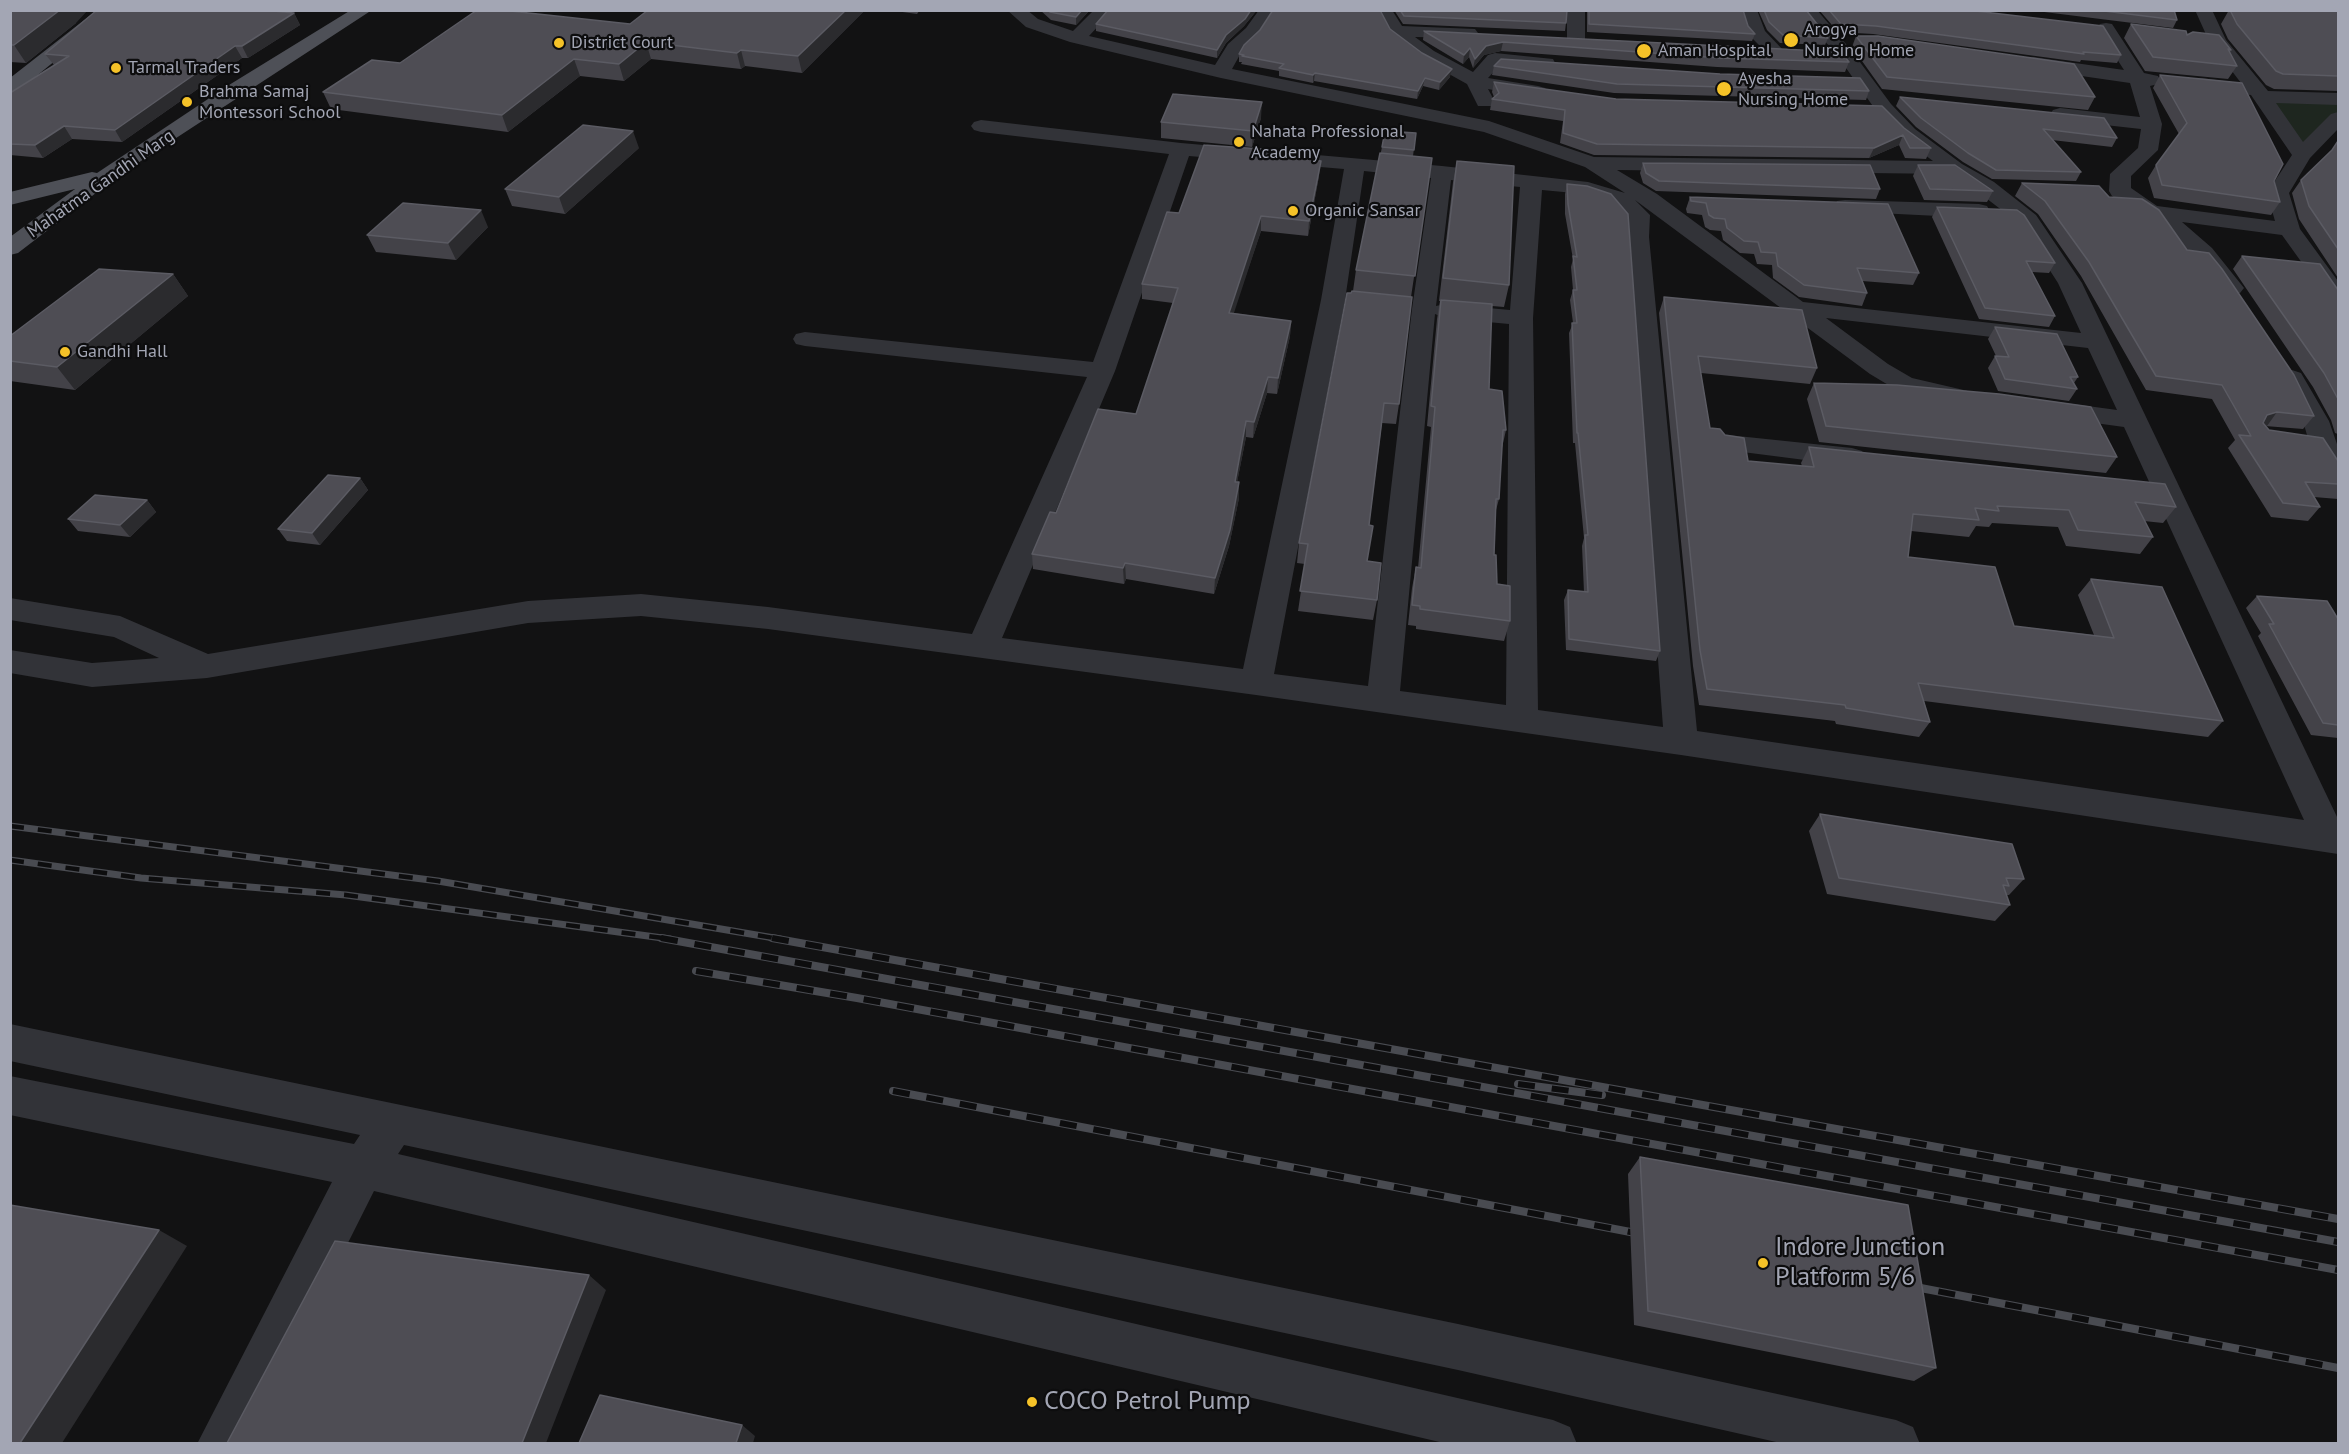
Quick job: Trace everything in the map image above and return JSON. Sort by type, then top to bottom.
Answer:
[{"type":"main road","points":[[10,88],[109,10]]},
{"type":"main road","name":"Mahatma Gandhi Marg","points":[[14,243],[111,172],[145,152],[236,89],[363,10]]},
{"type":"main road","points":[[10,199],[111,172]]},
{"type":"street","points":[[1015,10],[1032,23],[1076,38],[1221,72],[1489,127],[1592,163],[1649,199],[1879,369],[1904,384],[1974,398]]},
{"type":"street","points":[[1076,38],[1105,10]]},
{"type":"street","points":[[1221,72],[1234,48],[1252,32],[1268,10]]},
{"type":"street","points":[[1383,10],[1396,31],[1428,55],[1474,81],[1559,95]]},
{"type":"street","points":[[1576,10],[1576,39]]},
{"type":"street","points":[[1749,10],[1757,33],[1774,50]]},
{"type":"street","points":[[1807,10],[1908,133],[1955,168],[1986,187],[2020,200],[2070,282],[2136,421],[2155,490],[2335,840]]},
{"type":"street","points":[[2203,10],[2218,41],[2302,155]]},
{"type":"street","points":[[2083,25],[2117,29],[2138,78],[2152,124],[2148,150],[2120,174],[2109,191],[2155,212],[2204,253],[2242,303]]},
{"type":"street","points":[[1396,31],[1485,34]]},
{"type":"street","points":[[1553,38],[1599,40]]},
{"type":"street","points":[[2195,39],[2218,41]]},
{"type":"street","points":[[1750,49],[1797,51]]},
{"type":"street","points":[[1474,81],[1494,60],[1566,64]]},
{"type":"street","points":[[2016,60],[2258,93],[2338,99]]},
{"type":"street","points":[[1474,81],[1486,102],[1489,127]]},
{"type":"street","points":[[2037,112],[2152,124]]},
{"type":"street","points":[[2338,118],[2302,155],[2278,194],[2289,229],[2338,297]]},
{"type":"street","points":[[981,126],[1181,149],[1442,172],[1588,188],[1622,199],[1639,215],[1638,237],[1681,742]]},
{"type":"street","points":[[982,647],[1102,371],[1181,149]]},
{"type":"street","points":[[1592,163],[1955,168]]},
{"type":"street","points":[[1256,683],[1345,301],[1355,164]]},
{"type":"street","points":[[1383,701],[1412,308],[1442,172]]},
{"type":"street","points":[[1522,721],[1521,318],[1532,194],[1530,182]]},
{"type":"street","points":[[1649,199],[1685,200]]},
{"type":"street","points":[[1828,206],[2020,200]]},
{"type":"street","points":[[2155,212],[2289,229]]},
{"type":"street","points":[[1412,308],[1521,318]]},
{"type":"street","points":[[1795,308],[2099,342]]},
{"type":"street","points":[[806,339],[1102,371]]},
{"type":"street","points":[[2280,358],[2316,421],[2320,442],[2338,468]]},
{"type":"street","points":[[2032,406],[2136,421]]},
{"type":"street","points":[[1728,443],[1882,460]]},
{"type":"street","points":[[10,661],[92,675],[207,666],[528,612],[641,605],[768,618],[1256,683],[1681,742],[2335,840]]},
{"type":"street","points":[[10,609],[120,627],[207,666]]},
{"type":"street","points":[[10,1042],[1458,1347],[1896,1443]]},
{"type":"street","points":[[10,1095],[363,1167],[1552,1443]]},
{"type":"street","points":[[221,1443],[363,1167],[394,1124]]},
{"type":"shaded area","points":[[2266,98],[2338,100],[2338,114],[2301,150]]},
{"type":"building","points":[[10,10],[60,10],[14,45],[10,45]]},
{"type":"building","name":"Tarmal Traders","points":[[97,10],[263,10],[294,13],[242,46],[235,46],[115,130],[64,126],[35,145],[10,144],[10,93],[69,56],[45,54]]},
{"type":"building","points":[[477,10],[501,10],[630,24],[648,10],[846,10],[798,56],[741,50],[737,53],[646,42],[619,64],[574,59],[502,115],[323,92],[372,60],[400,63]]},
{"type":"building","points":[[1048,10],[1082,10],[1076,17]]},
{"type":"building","points":[[1108,10],[1251,10],[1245,19],[1226,35],[1217,50],[1096,24]]},
{"type":"building","points":[[1273,10],[1380,10],[1390,29],[1422,53],[1452,69],[1440,82],[1425,78],[1418,91],[1279,68],[1284,64],[1239,54],[1244,45],[1260,30]]},
{"type":"building","points":[[1400,10],[1567,10],[1566,23],[1404,16]]},
{"type":"building","points":[[1589,10],[1743,10],[1748,26],[1755,34],[1589,24]]},
{"type":"building","points":[[1764,10],[1806,10],[1828,38],[1783,35],[1769,22]]},
{"type":"building","points":[[1829,10],[1967,10],[2103,26],[2121,55],[2083,52],[2084,54],[1876,26],[1841,24]]},
{"type":"building","points":[[2096,10],[2174,10],[2177,20]]},
{"type":"building","points":[[2230,10],[2338,10],[2338,76],[2283,74],[2276,71],[2237,24]]},
{"type":"building","points":[[2131,24],[2186,31],[2187,35],[2193,32],[2219,35],[2231,50],[2228,49],[2237,66],[2153,57]]},
{"type":"building","points":[[1424,31],[1841,52],[1849,62],[1720,58],[1503,42],[1486,46],[1475,59],[1470,48],[1464,55]]},
{"type":"building","points":[[1856,36],[1878,36],[2074,64],[2095,97],[1887,77]]},
{"type":"building","points":[[1501,59],[1720,74],[1860,78],[1869,91],[1617,84],[1494,66]]},
{"type":"building","points":[[2160,75],[2242,83],[2283,164],[2274,181],[2280,202],[2162,185],[2156,165],[2187,123]]},
{"type":"building","points":[[1494,82],[1616,99],[1882,106],[1904,128],[1931,148],[1910,148],[1903,135],[1874,148],[1597,144],[1563,133],[1565,110],[1492,99],[1499,93]]},
{"type":"building","points":[[1173,94],[1262,102],[1253,131],[1161,122]]},
{"type":"building","points":[[1900,97],[2104,118],[2117,138],[2043,129],[2081,172],[1996,170],[1968,153],[1921,118]]},
{"type":"building","points":[[583,125],[633,131],[559,197],[505,189]]},
{"type":"building","points":[[1385,131],[1416,133],[1414,150],[1382,147]]},
{"type":"building","points":[[2338,141],[2338,249],[2309,206],[2301,180],[2332,150]]},
{"type":"building","points":[[1204,145],[1261,149],[1259,154],[1321,161],[1309,221],[1261,216],[1229,313],[1291,321],[1278,378],[1268,377],[1254,422],[1246,421],[1235,482],[1239,482],[1230,530],[1215,578],[1125,563],[1123,568],[1032,554],[1050,512],[1056,513],[1098,409],[1136,414],[1178,288],[1142,284],[1167,212],[1179,213]]},
{"type":"building","points":[[1380,153],[1432,158],[1415,276],[1356,270]]},
{"type":"building","points":[[1457,161],[1514,166],[1509,285],[1443,278]]},
{"type":"building","points":[[1643,163],[1870,165],[1880,189],[1659,181],[1646,173]]},
{"type":"building","points":[[1918,165],[1955,165],[1993,191],[1930,189]]},
{"type":"building","points":[[2022,183],[2099,186],[2109,197],[2142,199],[2159,210],[2187,250],[2209,253],[2294,375],[2314,416],[2277,412],[2267,415],[2263,423],[2269,430],[2323,438],[2338,461],[2338,484],[2305,482],[2320,507],[2283,503],[2239,435],[2251,436],[2222,385],[2156,376],[2089,262],[2045,201]]},
{"type":"building","points":[[1567,184],[1587,186],[1611,194],[1628,214],[1660,651],[1569,639],[1568,590],[1588,592],[1585,535],[1588,535],[1577,433],[1572,323],[1577,323],[1573,290],[1577,290],[1573,256],[1577,257]]},
{"type":"building","points":[[1690,197],[1888,204],[1919,273],[1857,268],[1867,293],[1804,285],[1778,266],[1776,253],[1761,252],[1758,242],[1744,241],[1727,228],[1725,219],[1709,215],[1706,203],[1691,201]]},
{"type":"building","points":[[403,203],[481,210],[448,243],[367,235]]},
{"type":"building","points":[[1937,207],[2017,210],[2024,215],[2055,263],[2026,261],[2055,316],[1985,308]]},
{"type":"building","points":[[2242,256],[2320,264],[2338,290],[2338,399],[2324,373]]},
{"type":"building","points":[[99,269],[173,274],[57,367],[10,361],[10,336]]},
{"type":"building","points":[[1352,291],[1412,297],[1399,404],[1384,403],[1369,525],[1373,526],[1367,561],[1381,563],[1377,600],[1300,591],[1308,544],[1299,543],[1347,293]]},
{"type":"building","points":[[1664,297],[1802,310],[1817,368],[1698,356],[1710,428],[1720,429],[1725,435],[1744,438],[1748,461],[1814,467],[1809,447],[2165,484],[2176,507],[2135,502],[2153,537],[2078,530],[2069,510],[1997,506],[1999,511],[1975,508],[1979,520],[1913,514],[1908,557],[1995,567],[2014,626],[2114,638],[2091,579],[2162,587],[2223,721],[1918,683],[1930,722],[1846,708],[1845,705],[1707,689],[1700,650]]},
{"type":"building","points":[[1441,300],[1492,304],[1489,389],[1502,391],[1506,430],[1503,430],[1499,499],[1496,499],[1494,555],[1496,555],[1497,584],[1510,586],[1510,621],[1420,609],[1420,606],[1412,605],[1416,567],[1421,568],[1435,407],[1431,406]]},
{"type":"building","points":[[1995,327],[2057,334],[2078,377],[2070,377],[2077,389],[2005,379],[1995,356],[2009,357]]},
{"type":"building","points":[[1814,383],[1897,385],[1999,394],[2091,407],[2117,457],[1826,426]]},
{"type":"building","points":[[328,475],[360,478],[312,533],[278,529]]},
{"type":"building","points":[[95,495],[147,500],[120,525],[68,519]]},
{"type":"building","points":[[2257,596],[2327,601],[2338,619],[2338,725],[2323,723],[2269,624],[2274,624]]},
{"type":"building","points":[[1820,814],[2012,844],[2024,879],[2006,878],[2009,886],[2003,885],[2010,905],[1839,878]]},
{"type":"building","name":"Indore Junction Platform 5/6","points":[[1640,1157],[1908,1205],[1936,1368],[1648,1311]]},
{"type":"building","points":[[10,1205],[159,1230],[20,1443],[10,1443]]},
{"type":"building","points":[[335,1241],[589,1275],[522,1443],[227,1443]]},
{"type":"building","points":[[600,1395],[742,1425],[736,1443],[579,1443]]},
{"type":"railway","points":[[10,826],[438,881],[780,939]]},
{"type":"railway","points":[[10,860],[141,878],[346,895],[670,939]]},
{"type":"railway","points":[[661,938],[2338,1242]]},
{"type":"railway","points":[[772,938],[2338,1219]]},
{"type":"railway","points":[[696,971],[857,998],[2338,1270]]},
{"type":"railway","points":[[1518,1084],[1602,1095]]},
{"type":"railway","points":[[893,1091],[1646,1235]]},
{"type":"railway","points":[[1905,1285],[2338,1368]]},
{"type":"place","name":"Arogya Nursing Home","points":[[1791,40]]},
{"type":"place","name":"District Court","points":[[559,43]]},
{"type":"place","name":"Aman Hospital","points":[[1644,51]]},
{"type":"place","name":"Tarmal Traders","points":[[116,68]]},
{"type":"place","name":"Ayesha Nursing Home","points":[[1724,89]]},
{"type":"place","name":"Brahma Samaj Montessori School","points":[[187,102]]},
{"type":"place","name":"Nahata Professional Academy","points":[[1239,142]]},
{"type":"place","name":"Organic Sansar","points":[[1293,211]]},
{"type":"place","name":"Gandhi Hall","points":[[65,352]]},
{"type":"place","name":"Indore Junction Platform 5/6","points":[[1763,1263]]},
{"type":"place","name":"COCO Petrol Pump","points":[[1032,1402]]}]
